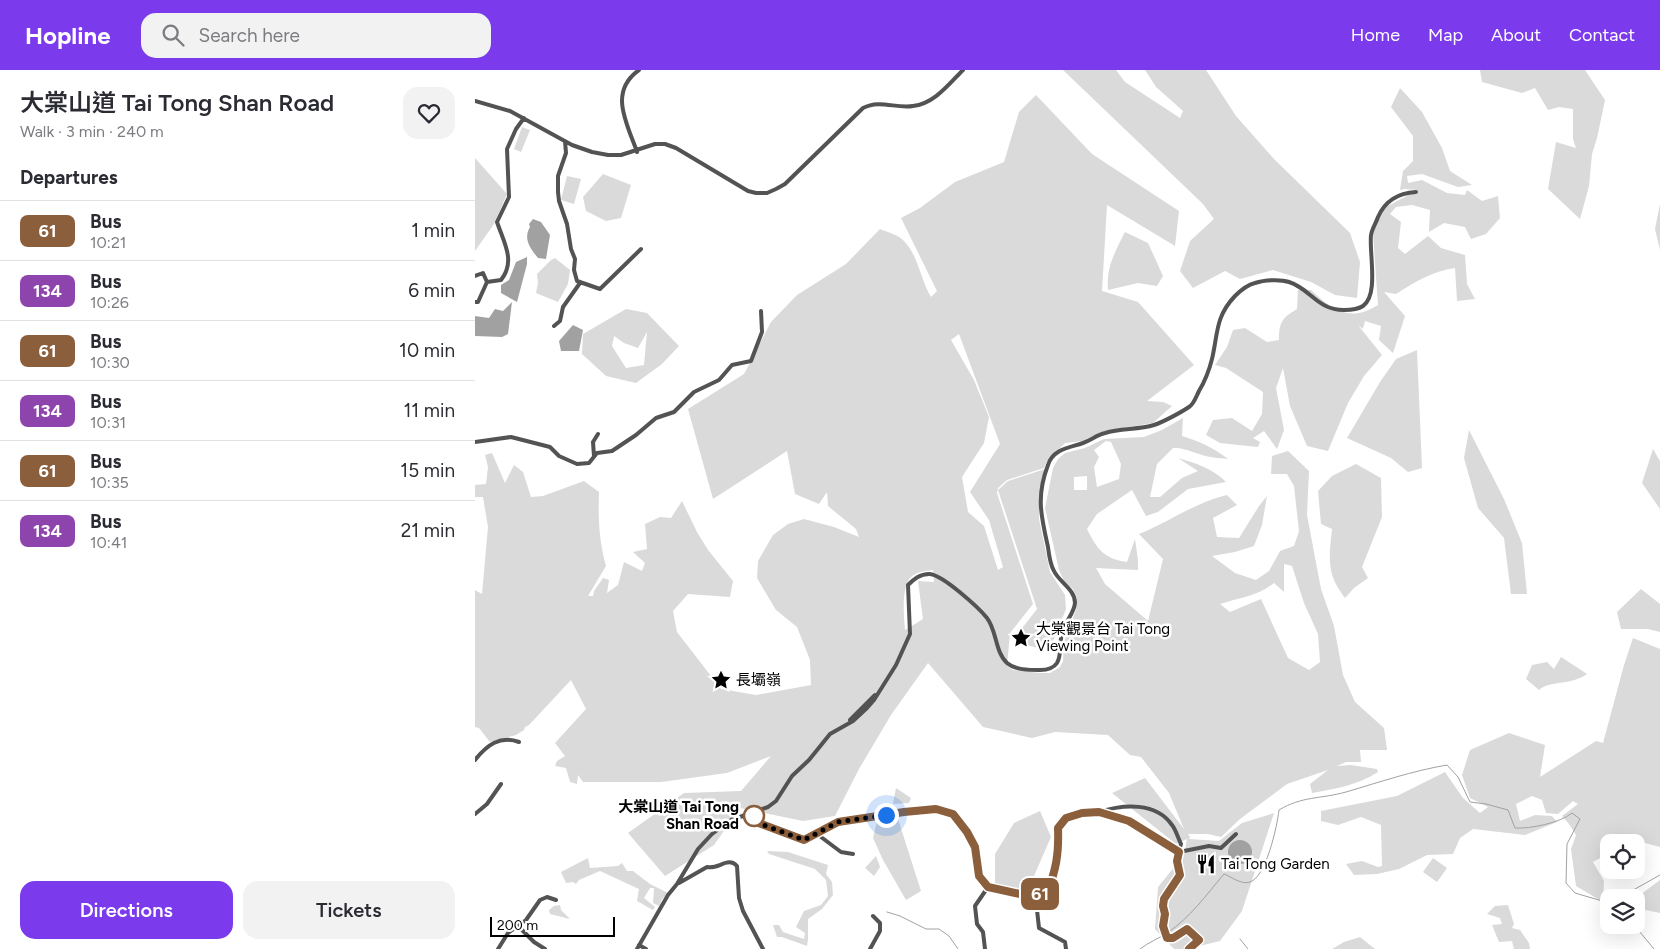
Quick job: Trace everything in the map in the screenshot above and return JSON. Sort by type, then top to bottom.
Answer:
[{"type":"street","points":[[637,152],[621,99],[625,84],[639,70]]},
{"type":"street","points":[[475,101],[504,108],[565,141],[603,155],[621,155],[637,152],[655,144],[669,145],[742,189],[752,193],[767,193],[785,184],[863,108],[877,104],[907,107],[923,104],[940,92],[963,70]]},
{"type":"street","points":[[487,282],[501,280],[507,272],[509,258],[497,222],[509,196],[507,149],[516,129],[524,118]]},
{"type":"street","points":[[565,141],[566,154],[558,176],[559,201],[567,224],[571,249],[575,260],[577,281],[600,289],[641,249]]},
{"type":"street","points":[[646,949],[638,947],[668,895],[677,884],[698,849],[712,834],[731,820],[776,801],[792,776],[809,760],[830,734],[845,725],[878,691],[896,665],[910,634],[909,585],[919,576],[936,575],[951,585],[985,616],[1003,657],[1008,663],[1015,667],[1033,670],[1049,669],[1055,665],[1060,656],[1062,634],[1075,602],[1071,592],[1052,569],[1040,507],[1045,474],[1048,463],[1053,455],[1061,450],[1108,432],[1155,424],[1191,406],[1208,373],[1216,330],[1221,315],[1234,297],[1248,285],[1256,282],[1288,282],[1302,289],[1326,307],[1337,310],[1353,310],[1364,306],[1372,286],[1371,234],[1382,208],[1392,198],[1408,192],[1416,192]]},
{"type":"street","points":[[475,276],[483,273],[487,282],[478,302],[475,302]]},
{"type":"street","points":[[554,326],[560,321],[563,307],[580,283]]},
{"type":"street","points":[[475,442],[511,437],[550,447],[559,456],[580,465],[589,463],[597,454],[612,451],[636,435],[655,418],[675,412],[694,392],[719,380],[732,365],[751,362],[762,332],[761,311]]},
{"type":"street","points":[[594,456],[593,442],[599,434]]},
{"type":"street","points":[[475,760],[485,748],[502,739],[511,739],[519,742]]},
{"type":"street","points":[[475,814],[487,804],[501,784]]},
{"type":"street","points":[[1066,949],[1065,942],[1039,928],[1037,910],[1047,894],[1055,871],[1059,850],[1058,828],[1066,818],[1082,813],[1099,812],[1117,806],[1156,810],[1172,825],[1181,844],[1177,861],[1180,875],[1164,899],[1165,914],[1163,926],[1167,938],[1173,938],[1187,929],[1199,940],[1189,949]]},
{"type":"street","points":[[743,816],[804,840],[838,822],[936,809],[953,814],[967,832],[975,847],[979,876],[988,887],[1029,896],[1047,894]]},
{"type":"street","points":[[753,812],[753,821]]},
{"type":"street","points":[[1099,812],[1129,821],[1179,852],[1209,846],[1221,848],[1237,834]]},
{"type":"street","points":[[817,834],[841,852],[853,854]]},
{"type":"street","points":[[677,884],[707,867],[712,868],[729,862],[734,863],[737,866],[741,905],[763,949]]},
{"type":"street","points":[[985,949],[983,932],[977,924],[975,906],[988,887]]},
{"type":"street","points":[[498,949],[508,933],[526,920],[540,900],[547,898],[556,900]]},
{"type":"street","points":[[870,949],[880,931],[880,923],[873,916]]},
{"type":"street","points":[[518,926],[534,942],[545,949]]},
{"type":"shaded area","points":[[1063,70],[1116,70],[1125,82],[1180,118],[1183,111],[1156,87],[1145,70],[1206,70],[1236,116],[1274,159],[1350,233],[1360,262],[1357,298],[1335,295],[1311,282],[1273,270],[1240,279],[1225,271],[1193,288],[1180,271],[1190,241],[1214,219],[1203,204]]},
{"type":"shaded area","points":[[1480,70],[1585,70],[1605,100],[1592,154],[1589,186],[1580,219],[1548,189],[1556,142],[1576,148],[1573,139],[1573,109],[1559,107],[1548,110],[1535,88],[1522,93],[1482,82]]},
{"type":"shaded area","points":[[1400,88],[1422,112],[1442,148],[1450,171],[1472,185],[1458,187],[1422,174],[1407,176],[1408,183],[1422,180],[1447,193],[1465,195],[1467,190],[1482,201],[1498,196],[1500,218],[1486,234],[1471,239],[1465,227],[1444,223],[1429,232],[1430,210],[1412,205],[1396,207],[1390,214],[1401,222],[1398,248],[1405,254],[1428,236],[1441,248],[1465,255],[1467,284],[1475,299],[1457,301],[1455,268],[1431,274],[1396,294],[1384,292],[1405,316],[1393,353],[1379,340],[1381,326],[1365,321],[1363,329],[1358,325],[1382,355],[1364,376],[1348,403],[1328,451],[1307,446],[1290,406],[1283,368],[1276,388],[1284,430],[1277,449],[1264,431],[1253,438],[1260,442],[1258,447],[1220,443],[1206,435],[1213,420],[1232,418],[1252,431],[1262,414],[1263,392],[1226,368],[1215,365],[1227,347],[1233,330],[1245,328],[1267,342],[1279,340],[1282,321],[1297,309],[1298,290],[1311,290],[1326,303],[1342,312],[1359,313],[1378,305],[1373,234],[1382,209],[1418,190],[1400,190],[1403,171],[1413,161],[1413,136],[1391,107]]},
{"type":"shaded area","points":[[1036,95],[1092,154],[1179,211],[1175,246],[1107,205],[1102,291],[1138,302],[1194,365],[1147,401],[1163,402],[1172,406],[1153,423],[1104,431],[1082,441],[1065,443],[1047,461],[1044,468],[1007,480],[998,488],[997,493],[1033,604],[1010,633],[1007,666],[1013,670],[1040,673],[1050,673],[1060,667],[1063,661],[1064,642],[1076,610],[1077,598],[1073,589],[1064,581],[1059,570],[1045,508],[1053,468],[1058,459],[1065,453],[1085,448],[1104,439],[1144,437],[1162,430],[1183,418],[1182,436],[1206,445],[1228,459],[1173,448],[1157,464],[1150,497],[1160,497],[1182,478],[1198,471],[1178,458],[1210,470],[1226,482],[1188,489],[1158,512],[1146,516],[1132,490],[1097,514],[1087,529],[1102,552],[1119,561],[1127,562],[1135,539],[1138,560],[1138,570],[1096,568],[1105,584],[1148,621],[1163,559],[1139,534],[1204,502],[1227,495],[1237,505],[1213,518],[1217,537],[1239,538],[1267,496],[1262,525],[1254,546],[1212,556],[1235,573],[1256,580],[1269,571],[1280,551],[1294,546],[1299,531],[1294,486],[1287,474],[1271,474],[1272,456],[1288,451],[1309,471],[1307,515],[1321,589],[1334,626],[1343,675],[1355,702],[1384,728],[1387,750],[1360,750],[1361,762],[1346,762],[1337,766],[1351,765],[1377,769],[1378,772],[1346,786],[1312,793],[1310,784],[1328,770],[1287,784],[1240,819],[1221,837],[1208,834],[1188,834],[1189,839],[1219,841],[1242,823],[1274,813],[1242,911],[1220,941],[1187,949],[1174,949],[1155,929],[1158,887],[1184,855],[1187,839],[1176,844],[1112,793],[1145,778],[1184,829],[1169,793],[1141,757],[1130,755],[1108,735],[1055,732],[1032,738],[983,727],[928,663],[891,715],[859,769],[835,816],[803,821],[740,808],[714,845],[665,876],[628,833],[684,793],[741,791],[771,756],[727,773],[661,782],[583,782],[578,775],[577,784],[570,782],[566,768],[555,766],[557,761],[565,756],[555,743],[586,709],[571,680],[524,730],[516,735],[490,742],[479,728],[475,727],[475,590],[482,594],[488,527],[483,497],[475,497],[475,485],[486,484],[488,467],[485,455],[492,453],[505,483],[514,465],[523,472],[531,497],[543,496],[584,481],[599,492],[599,529],[606,566],[588,596],[593,596],[594,591],[603,578],[609,580],[607,593],[618,585],[624,562],[642,571],[645,563],[633,552],[647,549],[645,524],[660,517],[671,518],[682,501],[708,550],[733,581],[730,597],[688,594],[673,611],[677,632],[721,689],[756,695],[811,685],[810,660],[797,627],[776,610],[757,578],[758,561],[773,535],[788,524],[804,519],[834,527],[859,537],[856,529],[828,506],[827,492],[819,504],[795,494],[787,451],[713,499],[688,409],[744,374],[771,322],[797,295],[846,264],[880,229],[899,237],[909,247],[931,297],[937,291],[901,218],[920,208],[955,182],[1004,162],[1019,112]],"holes":[[[959,334],[1000,444],[970,492],[989,520],[1003,567],[998,570],[984,526],[968,512],[962,477],[984,443],[989,417],[974,380],[951,340]],[[1106,441],[1111,442],[1121,464],[1119,479],[1097,487],[1094,467],[1099,457],[1094,450]],[[1087,476],[1087,490],[1074,490],[1074,477]],[[1284,564],[1292,566],[1304,603],[1318,634],[1320,662],[1309,670],[1288,658],[1261,599],[1230,612],[1220,604],[1255,594],[1274,583],[1284,592]],[[933,570],[934,582],[918,581],[923,619],[905,630],[905,589],[910,578],[920,572]]]},
{"type":"shaded area","points":[[522,127],[530,130],[521,152],[514,149]]},
{"type":"shaded area","points":[[475,158],[507,194],[494,224],[475,251]]},
{"type":"shaded area","points":[[603,174],[631,185],[621,218],[606,221],[586,211],[583,197]]},
{"type":"shaded area","points":[[567,176],[581,179],[574,204],[561,200]]},
{"type":"shaded area","points":[[1660,204],[1660,250],[1655,229]]},
{"type":"shaded area","points":[[533,219],[541,222],[550,235],[546,259],[538,258],[528,243],[529,224]]},
{"type":"shaded area","points":[[1125,232],[1148,243],[1163,276],[1157,286],[1138,283],[1108,290],[1110,267]]},
{"type":"shaded area","points":[[527,257],[527,264],[517,302],[501,293],[501,285],[509,280],[516,262]]},
{"type":"shaded area","points":[[555,258],[570,270],[568,284],[558,302],[536,293],[537,274]]},
{"type":"shaded area","points":[[512,302],[508,334],[502,337],[475,336],[475,316],[489,318],[495,309],[503,311]]},
{"type":"shaded area","points":[[626,309],[647,313],[679,346],[662,364],[636,383],[606,376],[582,354],[583,334]],"holes":[[[647,332],[644,365],[626,368],[612,346],[614,336],[624,343],[638,348]]]},
{"type":"shaded area","points":[[573,325],[583,330],[579,351],[561,351],[559,341]]},
{"type":"shaded area","points":[[1417,350],[1422,468],[1408,472],[1391,458],[1347,438],[1396,359]]},
{"type":"shaded area","points":[[1469,430],[1504,499],[1522,543],[1527,594],[1511,594],[1504,538],[1478,508],[1464,458]]},
{"type":"shaded area","points":[[1653,449],[1660,461],[1660,509],[1642,483]]},
{"type":"shaded area","points":[[1356,464],[1381,478],[1382,517],[1362,567],[1368,578],[1354,588],[1345,598],[1332,573],[1330,557],[1332,529],[1321,524],[1318,491],[1332,476]]},
{"type":"shaded area","points":[[1045,469],[1039,505],[1039,519],[1050,572],[1065,595],[1066,609],[1049,651],[1019,643],[1016,636],[1037,609],[998,490],[1008,481]]},
{"type":"shaded area","points":[[1641,589],[1660,604],[1660,632],[1648,629],[1621,629],[1617,612]]},
{"type":"shaded area","points":[[1633,638],[1660,649],[1660,847],[1645,843],[1645,834],[1600,834],[1600,858],[1593,862],[1600,874],[1600,879],[1604,881],[1604,889],[1600,889],[1600,900],[1576,886],[1571,849],[1576,835],[1562,816],[1578,804],[1573,801],[1558,814],[1546,813],[1542,800],[1532,796],[1516,804],[1520,821],[1535,815],[1552,816],[1557,822],[1525,835],[1473,829],[1460,838],[1453,854],[1427,855],[1399,869],[1377,874],[1354,875],[1346,864],[1362,861],[1378,867],[1382,866],[1381,825],[1361,817],[1338,825],[1321,821],[1321,811],[1397,796],[1445,772],[1463,798],[1480,813],[1488,807],[1470,798],[1462,775],[1470,750],[1509,733],[1545,745],[1540,777],[1596,741],[1603,743]]},
{"type":"shaded area","points":[[1561,657],[1587,674],[1581,678],[1549,685],[1539,690],[1526,679],[1532,665],[1547,662],[1554,669]]},
{"type":"shaded area","points":[[896,788],[911,798],[909,803],[893,804]]},
{"type":"shaded area","points":[[1040,811],[1051,837],[1027,892],[995,885],[995,854],[1014,823]]},
{"type":"shaded area","points":[[898,819],[921,891],[906,900],[883,860],[873,838],[877,821]]},
{"type":"shaded area","points":[[1240,840],[1248,844],[1252,852],[1248,860],[1240,864],[1232,860],[1228,852],[1232,844]]},
{"type":"shaded area","points":[[767,851],[788,852],[828,865],[826,874],[832,882],[833,895],[822,909],[808,919],[807,946],[777,937],[773,925],[779,925],[783,932],[804,939],[805,933],[796,927],[804,911],[821,905],[828,896],[826,880],[815,869],[769,854]]},
{"type":"shaded area","points":[[876,856],[880,867],[874,876],[865,868]]},
{"type":"shaded area","points":[[588,858],[590,868],[618,866],[622,863],[627,871],[633,871],[650,884],[668,893],[662,899],[659,906],[653,903],[654,888],[650,888],[644,898],[655,907],[653,910],[637,901],[639,889],[600,871],[579,880],[576,884],[573,882],[566,883],[561,872]]},
{"type":"shaded area","points":[[1433,858],[1447,868],[1437,882],[1423,872]]},
{"type":"shaded area","points":[[1660,880],[1660,913],[1645,910],[1645,891]]},
{"type":"shaded area","points":[[560,905],[561,910],[570,919],[550,914],[549,910],[554,906]]},
{"type":"shaded area","points":[[1508,905],[1514,924],[1512,928],[1520,930],[1529,943],[1530,949],[1514,949],[1512,941],[1499,942],[1492,925],[1502,924],[1500,918],[1487,914],[1495,906]]},
{"type":"shaded area","points":[[1360,937],[1375,949],[1332,949],[1344,942]]},
{"type":"waterway","points":[[1140,949],[1167,933],[1183,920],[1224,874],[1247,883],[1256,878],[1266,862],[1270,851],[1279,810],[1287,805],[1346,792],[1447,765],[1458,777],[1470,802],[1508,810],[1515,828],[1545,825],[1567,817],[1572,813],[1580,819],[1567,844],[1566,883],[1575,893],[1600,900]]},
{"type":"waterway","points":[[1635,889],[1660,875]]},
{"type":"waterway","points":[[887,912],[900,916],[926,929],[939,929],[949,936],[958,949]]},
{"type":"waterway","points":[[1642,934],[1654,949]]},
{"type":"waterway","points":[[1240,939],[1248,949]]},
{"type":"bus line","name":"61","points":[[753,812],[753,821],[804,840],[838,822],[936,809],[953,814],[967,832],[975,847],[979,876],[988,887],[1029,896],[1047,894],[1055,871],[1059,850],[1058,828],[1066,818],[1082,813],[1099,812],[1129,821],[1179,852],[1177,861],[1180,875],[1164,899],[1165,914],[1163,926],[1167,938],[1173,938],[1187,929],[1199,940],[1189,949]]},
{"type":"place","name":"大棠觀景台 Tai Tong Viewing Point","points":[[1021,638]]},
{"type":"place","name":"長壩嶺","points":[[721,680]]},
{"type":"place","name":"大棠山道 Tai Tong Shan Road","points":[[754,816]]},
{"type":"place","name":"Tai Tong Garden","points":[[1206,864]]},
{"type":"route","points":[[754,816],[753,821],[804,840],[838,822],[886,815]]}]
